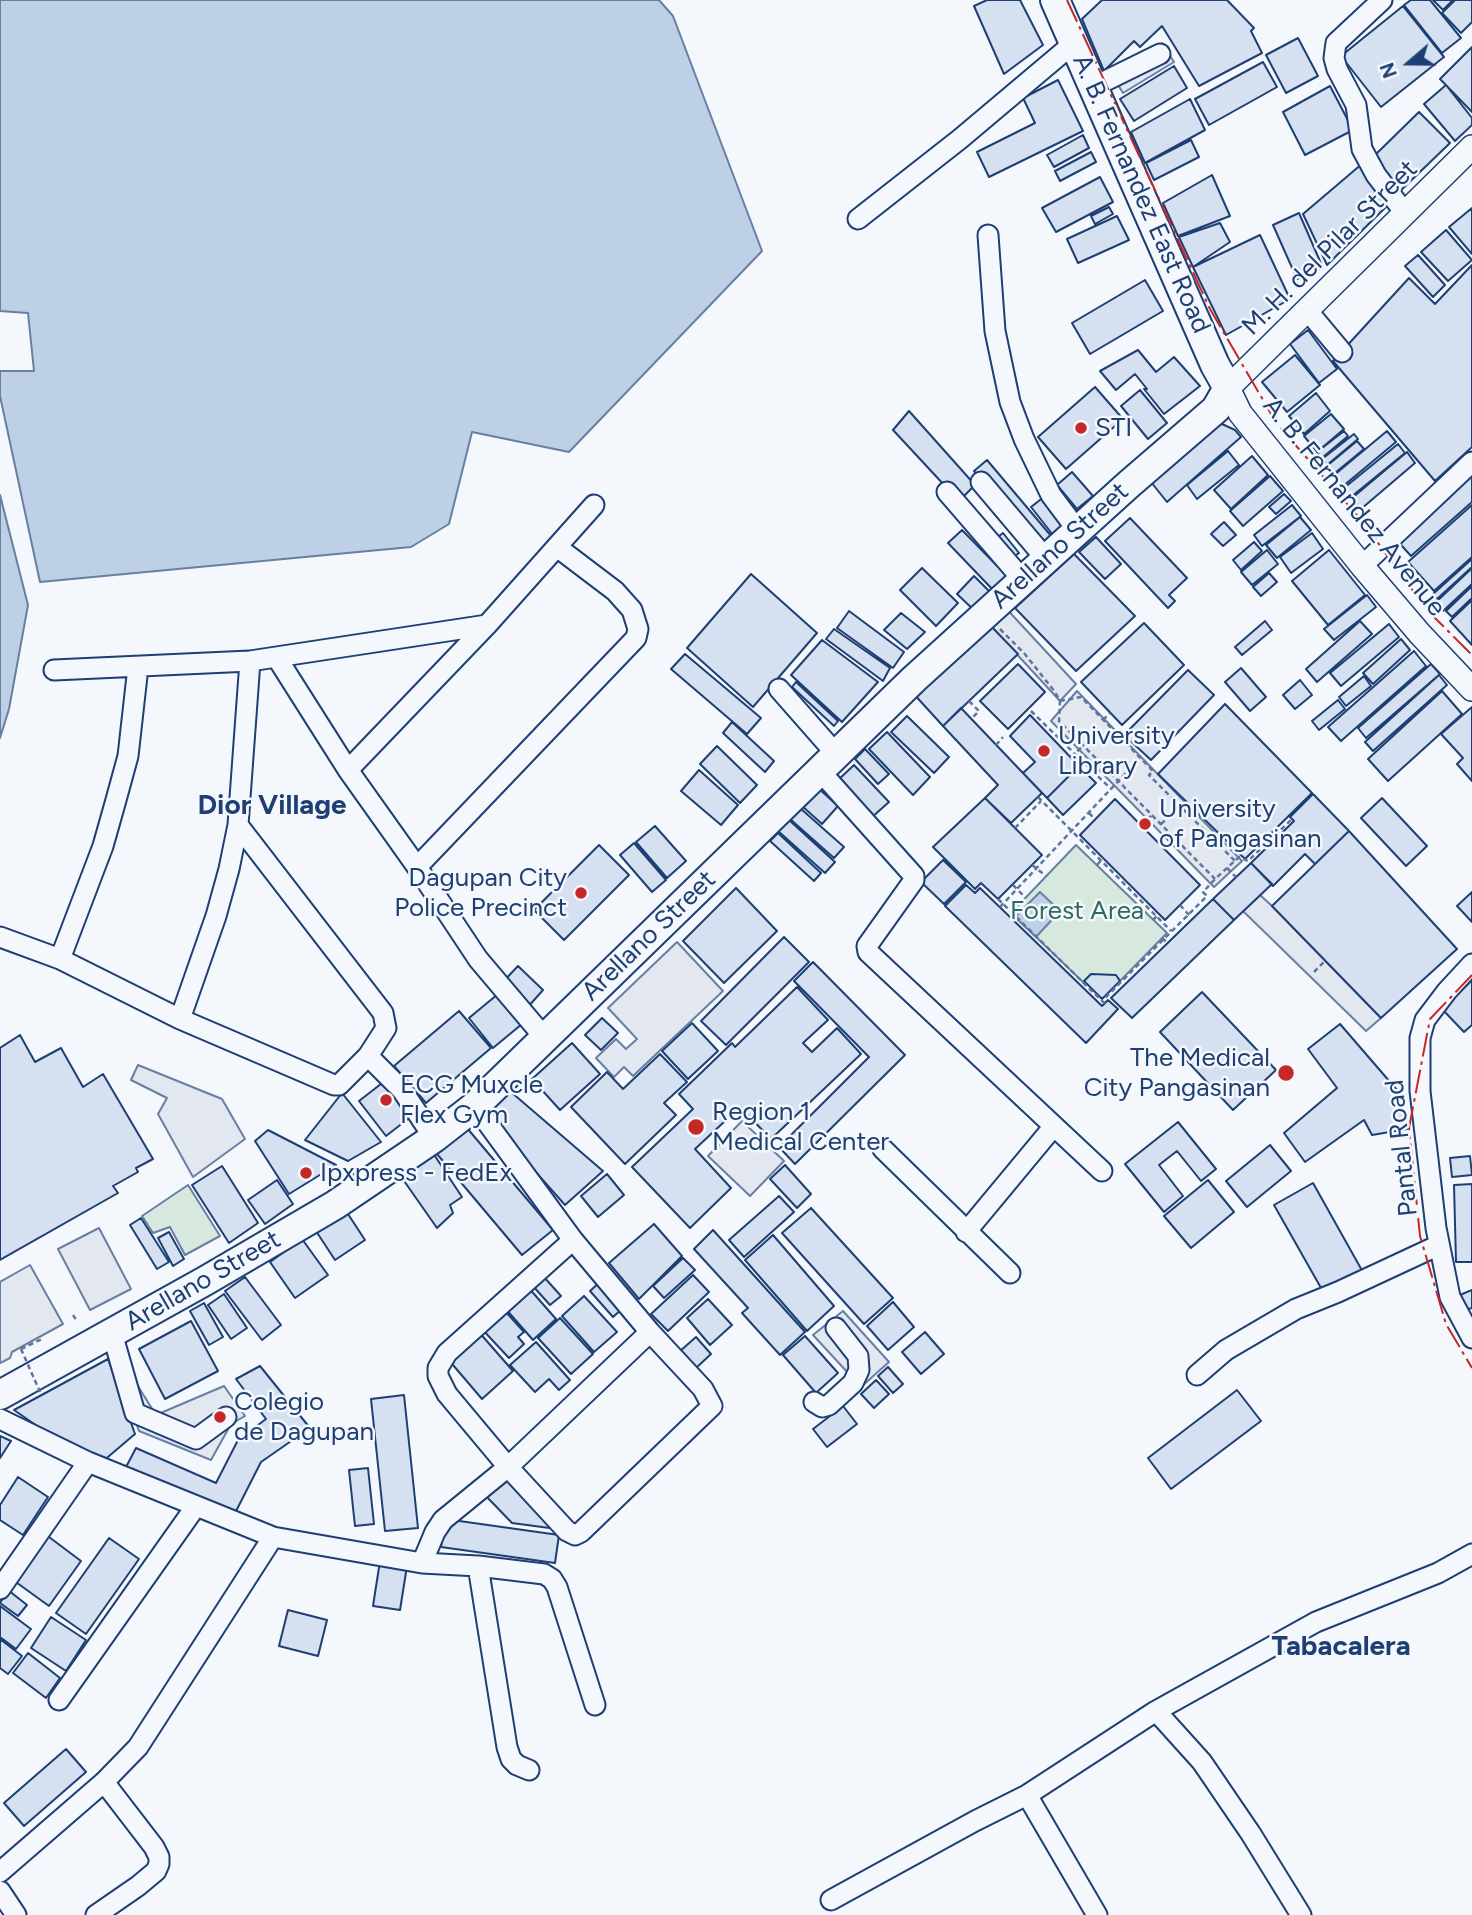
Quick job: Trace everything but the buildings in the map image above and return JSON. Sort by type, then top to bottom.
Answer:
[{"type":"highway","name":"A. B. Fernandez East Road","points":[[1055,0],[1215,365],[1228,388]]},
{"type":"highway","name":"Arellano Street","points":[[0,1395],[335,1205],[434,1138],[475,1106],[985,614],[1216,410],[1228,388]]},
{"type":"main road","name":"M. H. del Pilar Street","points":[[1228,388],[1472,147]]},
{"type":"main road","name":"A. B. Fernandez Avenue","points":[[1228,388],[1240,413],[1362,566],[1472,689]]},
{"type":"street","points":[[1382,0],[1336,43],[1334,58],[1356,104],[1362,149],[1376,175],[1405,214]]},
{"type":"street","points":[[858,219],[960,139],[1074,43]]},
{"type":"street","points":[[1093,87],[1160,54]]},
{"type":"street","points":[[988,234],[995,331],[1010,402],[1024,439],[1051,495],[1078,531]]},
{"type":"street","points":[[1307,310],[1342,352]]},
{"type":"street","points":[[1362,566],[1472,462]]},
{"type":"street","points":[[981,482],[1045,559]]},
{"type":"street","points":[[947,492],[1021,582]]},
{"type":"street","points":[[348,770],[487,625],[594,505]]},
{"type":"street","points":[[968,531],[1021,582]]},
{"type":"street","points":[[417,867],[636,638],[638,629],[632,610],[615,591],[556,547]]},
{"type":"street","points":[[54,670],[250,661],[487,625]]},
{"type":"street","points":[[277,658],[348,770],[478,959],[544,1037]]},
{"type":"street","points":[[180,1019],[216,916],[238,825],[250,661]]},
{"type":"street","points":[[60,959],[103,846],[128,756],[138,667]]},
{"type":"street","points":[[779,690],[829,763],[914,876],[914,880],[867,946],[868,952],[1102,1171]]},
{"type":"street","points":[[0,937],[60,959],[180,1019],[334,1085],[343,1083],[368,1056],[386,1028],[383,1013],[238,825]]},
{"type":"street","name":"Pantal Road","points":[[1472,964],[1447,990],[1425,1020],[1420,1038],[1420,1091],[1439,1245],[1450,1297],[1472,1338]]},
{"type":"street","points":[[368,1056],[402,1090],[434,1138]]},
{"type":"street","points":[[475,1106],[573,1240],[650,1332],[704,1389],[711,1401],[710,1410],[575,1535],[567,1531],[508,1467],[447,1394],[438,1376],[438,1368],[453,1348],[573,1240]]},
{"type":"street","points":[[966,1232],[1054,1126]]},
{"type":"street","points":[[883,1149],[1010,1273]]},
{"type":"street","points":[[1197,1375],[1226,1350],[1296,1310],[1439,1245]]},
{"type":"street","points":[[814,1402],[822,1407],[829,1405],[853,1382],[859,1370],[858,1356],[836,1328]]},
{"type":"street","points":[[422,1563],[443,1520],[508,1467],[650,1332]]},
{"type":"street","points":[[112,1333],[135,1413],[196,1438],[226,1417]]},
{"type":"street","points":[[0,1419],[88,1462],[273,1537],[422,1563],[526,1570],[544,1574],[552,1579],[557,1587],[595,1705]]},
{"type":"street","points":[[0,1589],[88,1462]]},
{"type":"street","points":[[59,1700],[196,1506]]},
{"type":"street","points":[[0,1872],[124,1764],[151,1729],[273,1537]]},
{"type":"street","points":[[831,1900],[1027,1795],[1156,1711],[1317,1622],[1438,1573],[1472,1554]]},
{"type":"street","points":[[478,1566],[507,1747],[511,1759],[529,1770]]},
{"type":"street","points":[[1156,1711],[1202,1762],[1301,1915]]},
{"type":"street","points":[[96,1915],[138,1886],[156,1871],[159,1864],[154,1847],[104,1782]]},
{"type":"street","points":[[1027,1795],[1097,1915]]},
{"type":"street","points":[[0,1891],[16,1915]]},
{"type":"path","points":[[985,614],[1024,653],[1055,692],[1059,701],[1059,721],[1215,879]]},
{"type":"path","points":[[1059,701],[1081,697],[1153,771],[1149,775],[1235,861]]},
{"type":"path","points":[[969,701],[979,711],[971,719]]},
{"type":"path","points":[[1031,710],[1073,755],[1111,789]]},
{"type":"path","points":[[1103,720],[1110,713]]},
{"type":"path","points":[[996,745],[1003,737]]},
{"type":"path","points":[[1073,755],[1083,746]]},
{"type":"path","points":[[1133,751],[1137,747]]},
{"type":"path","points":[[1001,906],[1140,758]]},
{"type":"path","points":[[1038,797],[1172,932]]},
{"type":"path","points":[[1015,828],[1041,801]]},
{"type":"path","points":[[1161,824],[1185,801]]},
{"type":"path","points":[[1026,808],[1030,813]]},
{"type":"path","points":[[1089,813],[1095,819]]},
{"type":"path","points":[[1141,825],[1152,815]]},
{"type":"path","points":[[998,900],[1001,906],[1104,1002],[1207,896],[1203,892],[1215,879],[1239,857],[1248,861],[1292,819]]},
{"type":"path","points":[[1163,847],[1173,836]]},
{"type":"path","points":[[1097,864],[1101,859]]},
{"type":"path","points":[[1032,865],[1045,876]]},
{"type":"path","points":[[1227,868],[1236,877]]},
{"type":"path","points":[[1013,885],[1026,897]]},
{"type":"path","points":[[1180,905],[1189,915]]},
{"type":"path","points":[[1153,920],[1158,915]]},
{"type":"path","points":[[1163,939],[1168,943]]},
{"type":"path","points":[[1314,972],[1325,961]]},
{"type":"path","points":[[74,1315],[77,1321]]},
{"type":"path","points":[[40,1391],[21,1349],[44,1338]]},
{"type":"green space","name":"Forest Area","points":[[1076,845],[1167,933],[1120,981],[1115,975],[1091,975],[1084,983],[1011,913]]},
{"type":"green space","points":[[188,1185],[220,1236],[185,1255],[170,1227],[153,1233],[142,1216]]},
{"type":"shaded area","points":[[1162,43],[1174,62],[1123,93],[1112,75]]},
{"type":"shaded area","points":[[1003,605],[1076,684],[1060,701],[987,622]]},
{"type":"shaded area","points":[[1077,691],[1242,861],[1214,887],[1051,721]]},
{"type":"shaded area","points":[[1260,895],[1381,1018],[1366,1031],[1243,911]]},
{"type":"shaded area","points":[[677,942],[723,991],[633,1076],[624,1067],[614,1077],[596,1058],[616,1039],[626,1049],[637,1039],[608,1008]]},
{"type":"shaded area","points":[[138,1065],[222,1099],[245,1139],[193,1177],[158,1114],[167,1098],[131,1080]]},
{"type":"shaded area","points":[[742,1121],[784,1161],[750,1196],[708,1156]]},
{"type":"shaded area","points":[[99,1228],[131,1289],[90,1310],[58,1249]]},
{"type":"shaded area","points":[[30,1265],[63,1324],[12,1352],[10,1358],[0,1363],[0,1282]]},
{"type":"shaded area","points":[[843,1311],[889,1362],[861,1387],[813,1335]]},
{"type":"shaded area","points":[[131,1375],[156,1415],[224,1386],[245,1416],[231,1424],[211,1460],[139,1431],[121,1381]]},
{"type":"water","points":[[0,0],[659,0],[673,16],[762,251],[569,452],[472,432],[449,524],[411,547],[40,582],[0,396],[0,371],[34,371],[28,313],[0,311]]},
{"type":"water","points":[[0,495],[28,605],[9,709],[0,738]]},
{"type":"water","points":[[1040,892],[1060,911],[1036,937],[1015,917]]},
{"type":"power","points":[[1067,0],[1210,309],[1277,424],[1362,521],[1427,610],[1472,655]]},
{"type":"power","points":[[1472,975],[1430,1019],[1409,1128],[1420,1236],[1446,1324],[1472,1368]]},
{"type":"place","name":"STI","points":[[1081,428]]},
{"type":"place","name":"University Library","points":[[1044,751]]},
{"type":"place","name":"University of Pangasinan","points":[[1145,824]]},
{"type":"place","name":"Dagupan City Police Precinct","points":[[581,893]]},
{"type":"place","name":"The Medical City Pangasinan","points":[[1286,1073]]},
{"type":"place","name":"ECG Muxcle Flex Gym","points":[[386,1100]]},
{"type":"place","name":"Region 1 Medical Center","points":[[696,1127]]},
{"type":"place","name":"Ipxpress - FedEx","points":[[306,1173]]},
{"type":"place","name":"Colegio de Dagupan","points":[[220,1417]]},
{"type":"district","name":"Dior Village","points":[[272,806]]},
{"type":"district","name":"Tabacalera","points":[[1341,1647]]}]
